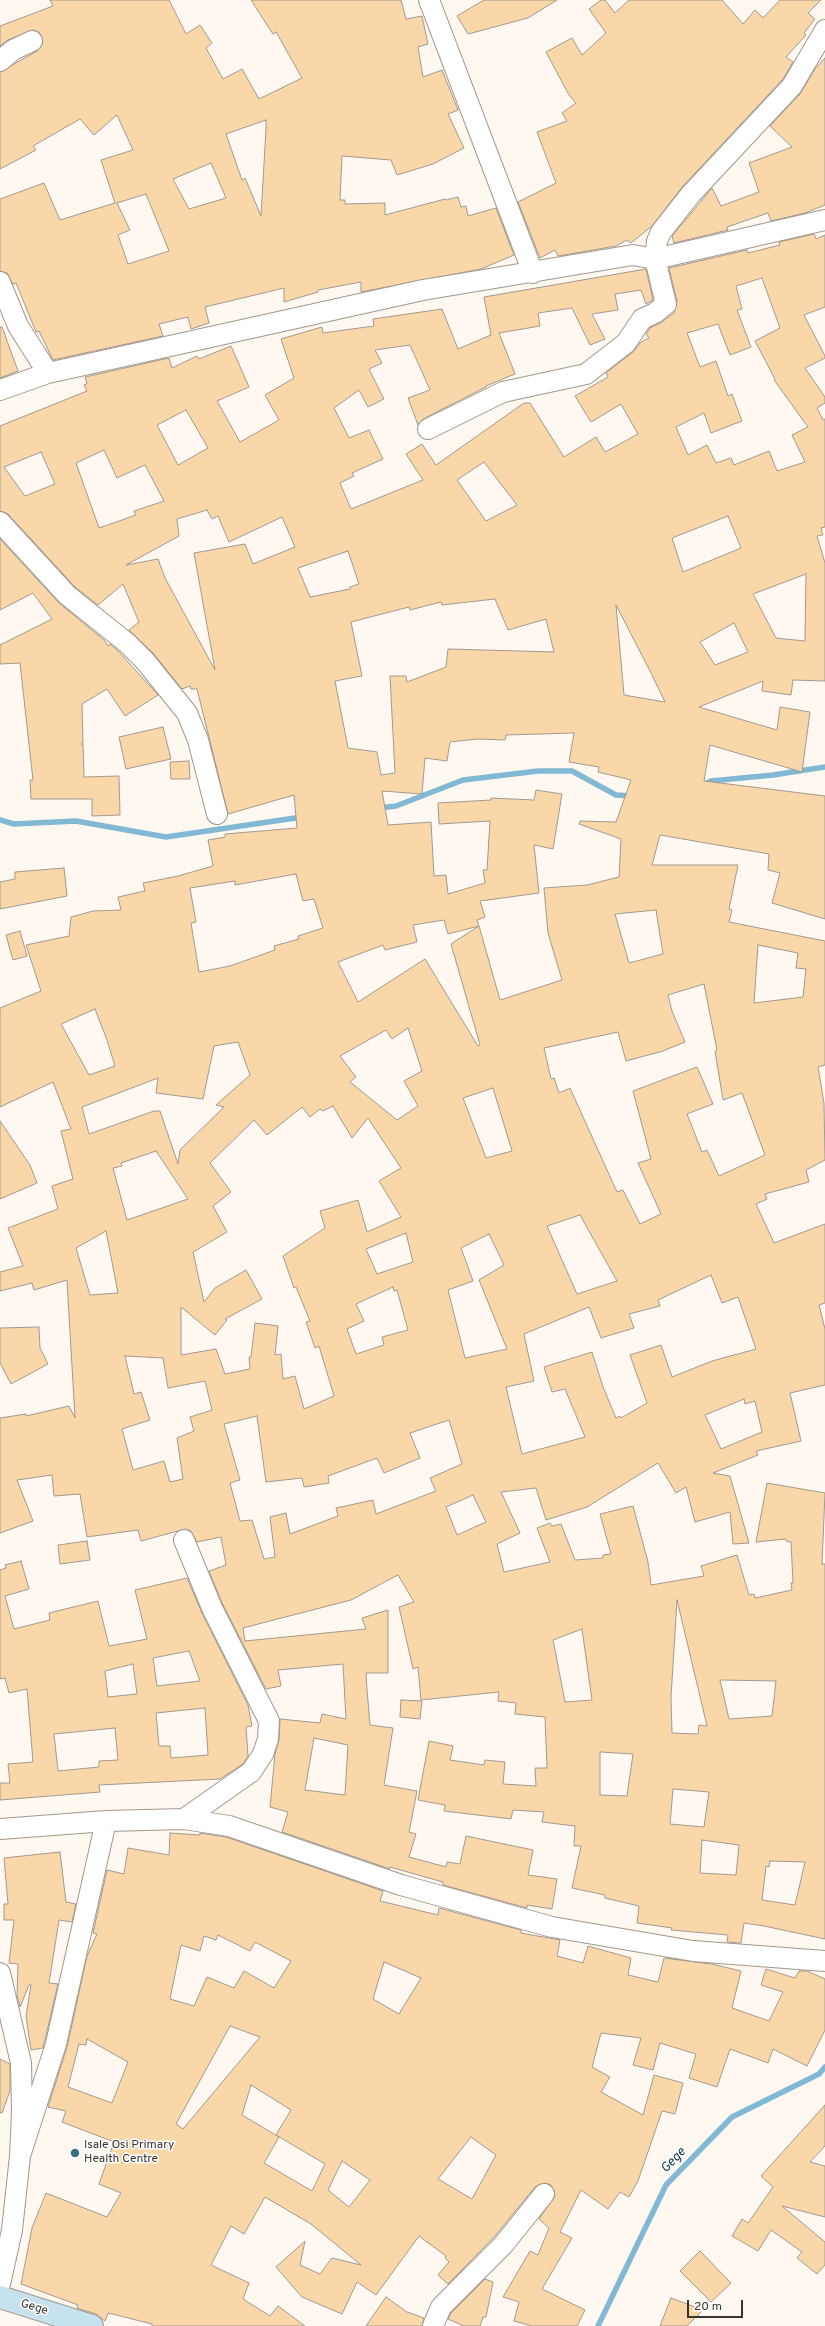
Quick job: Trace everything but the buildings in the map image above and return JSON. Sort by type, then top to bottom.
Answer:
[{"type":"street","points":[[429,0],[533,273]]},
{"type":"street","points":[[428,429],[504,392],[586,374],[601,364],[626,343],[642,319],[655,313],[666,304],[655,259],[657,241],[661,232],[691,194],[792,86],[825,30]]},
{"type":"street","points":[[0,62],[13,50],[32,41]]},
{"type":"street","points":[[0,390],[48,373],[423,290],[533,273],[633,255],[655,259],[825,220]]},
{"type":"street","points":[[0,282],[18,326],[48,373]]},
{"type":"street","points":[[0,522],[67,594],[127,643],[145,661],[187,713],[198,740],[217,814]]},
{"type":"street","points":[[184,1540],[212,1608],[269,1721],[268,1739],[263,1754],[251,1772],[184,1818]]},
{"type":"street","points":[[0,1829],[106,1821],[184,1818],[229,1826],[401,1886],[552,1927],[694,1952],[825,1961]]},
{"type":"street","points":[[20,2156],[56,2044],[106,1821]]},
{"type":"street","points":[[0,1973],[21,2063],[20,2156],[12,2230],[0,2284]]},
{"type":"street","points":[[433,2326],[441,2307],[504,2244],[544,2194]]},
{"type":"street","name":"Gege","points":[[0,2297],[92,2326]]},
{"type":"waterway","points":[[703,785],[711,781],[773,775],[825,767]]},
{"type":"waterway","points":[[378,808],[396,806],[463,780],[538,771],[572,771],[616,795],[632,796]]},
{"type":"waterway","points":[[0,820],[14,824],[76,821],[166,837],[302,817]]},
{"type":"waterway","name":"Gege","points":[[598,2326],[666,2185],[732,2117],[819,2074],[825,2067]]},
{"type":"place","name":"Isale Osi Primary Health Centre","points":[[75,2153]]}]
